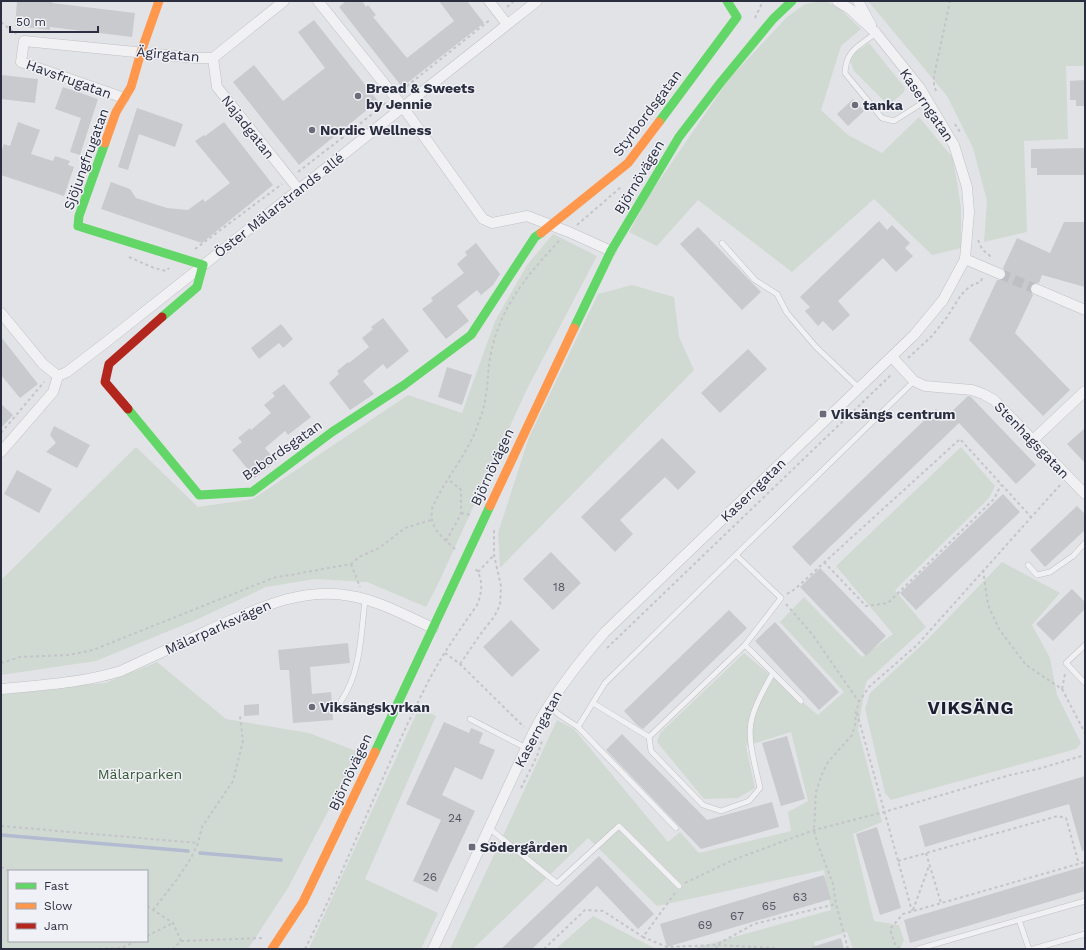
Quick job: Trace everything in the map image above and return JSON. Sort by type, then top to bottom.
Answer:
[{"type":"street","name":"Sjöjungfrugatan","points":[[159,1],[141,52],[131,87],[116,112],[79,216],[78,226],[203,265]]},
{"type":"street","name":"Ägirgatan","points":[[57,43],[196,58],[214,58],[284,1]]},
{"type":"street","points":[[318,1],[394,96],[483,219],[492,222],[527,216],[569,232],[611,251]]},
{"type":"street","points":[[489,1],[507,24]]},
{"type":"street","name":"Öster Mälarstrands allé","points":[[55,374],[67,372],[537,1]]},
{"type":"street","name":"Styrbordsgatan","points":[[552,225],[628,163],[737,16],[727,1]]},
{"type":"street","name":"Björnövägen","points":[[773,19],[778,1]]},
{"type":"street","name":"Björnövägen","points":[[272,949],[302,902],[360,785],[555,366],[611,251],[679,137],[721,82],[773,19],[792,1]]},
{"type":"street","name":"Kaserngatan","points":[[432,949],[533,733],[548,706],[578,663],[605,632],[914,335],[943,300],[965,259],[969,212],[967,186],[954,145],[920,88],[876,33],[850,8],[837,1]]},
{"type":"street","name":"Kaserngatan","points":[[858,1],[876,33]]},
{"type":"street","name":"Havsfrugatan","points":[[57,43],[24,41],[20,62],[124,98]]},
{"type":"street","name":"Najadgatan","points":[[214,58],[217,87],[298,190]]},
{"type":"street","name":"Babordsgatan","points":[[203,265],[197,287],[109,364],[106,382],[199,495],[252,492],[332,432],[404,385],[471,335],[535,237],[552,225]]},
{"type":"street","points":[[965,259],[1000,274]]},
{"type":"street","points":[[1036,289],[1085,310]]},
{"type":"street","points":[[1,313],[43,364],[55,374],[53,392],[1,452]]},
{"type":"street","points":[[892,357],[914,381]]},
{"type":"street","name":"Stenhagsgatan","points":[[914,381],[925,386],[960,388],[983,394],[994,400],[1085,494]]},
{"type":"street","points":[[1033,440],[1085,391]]},
{"type":"street","name":"Mälarparksvägen","points":[[1,689],[87,680],[121,671],[265,605],[299,595],[322,593],[351,596],[385,606],[433,628]]},
{"type":"lane","points":[[876,33],[852,52],[846,62],[845,73],[882,118],[894,120],[927,100]]},
{"type":"lane","points":[[722,243],[755,280],[777,294],[787,313],[816,347],[859,388]]},
{"type":"lane","points":[[578,727],[605,683],[914,381]]},
{"type":"lane","points":[[1028,565],[1037,575],[1050,572],[1073,556],[1085,543]]},
{"type":"lane","points":[[649,737],[745,644],[781,598],[736,555]]},
{"type":"lane","points":[[341,702],[348,691],[359,658],[365,600]]},
{"type":"lane","points":[[745,644],[801,701]]},
{"type":"lane","points":[[1085,645],[1066,662],[1085,683]]},
{"type":"lane","points":[[593,703],[649,737],[652,751],[703,805],[721,812],[749,801],[760,788],[750,737],[751,719],[762,693],[773,673]]},
{"type":"lane","points":[[548,706],[578,727],[676,828]]},
{"type":"lane","points":[[470,720],[526,748]]},
{"type":"lane","points":[[489,828],[557,883],[619,826],[679,886]]},
{"type":"lane","points":[[918,949],[1085,901]]},
{"type":"lane","points":[[1019,920],[1029,949]]},
{"type":"lane","points":[[1033,949],[1085,934]]},
{"type":"path","points":[[191,252],[342,138],[514,1]]},
{"type":"path","points":[[754,22],[762,1]]},
{"type":"path","points":[[936,94],[934,76],[950,1]]},
{"type":"path","points":[[1,22],[24,41]]},
{"type":"path","points":[[342,138],[351,148]]},
{"type":"path","points":[[459,553],[438,533],[433,525],[431,520],[432,509],[469,445],[478,424],[486,394],[490,359],[495,338],[507,307],[535,267],[569,232],[624,184]]},
{"type":"path","points":[[127,256],[154,268],[166,271],[172,266]]},
{"type":"path","points":[[981,282],[986,281]]},
{"type":"path","points":[[1,433],[55,374]]},
{"type":"path","points":[[859,702],[812,634],[781,598],[795,589],[960,439],[1031,517]]},
{"type":"path","points":[[848,949],[836,904],[834,884],[817,842],[814,830],[816,792],[819,780],[828,762],[852,735],[859,702],[869,687],[917,644],[1068,476]]},
{"type":"path","points":[[446,541],[461,512],[461,490],[448,479]]},
{"type":"path","points":[[824,562],[866,606],[888,603],[994,499],[1001,485]]},
{"type":"path","points":[[461,512],[472,516]]},
{"type":"path","points":[[1,663],[20,657],[69,655],[93,650],[273,578],[351,564],[359,557],[378,548],[405,528],[431,520]]},
{"type":"path","points":[[460,664],[494,617],[500,605],[500,586],[494,555],[494,524]]},
{"type":"path","points":[[478,572],[494,555]]},
{"type":"path","points":[[351,564],[365,600]]},
{"type":"path","points":[[305,949],[323,913],[427,684],[444,653],[477,605],[482,591],[481,578],[473,565]]},
{"type":"path","points":[[983,570],[988,605],[999,629],[1026,665],[1062,689],[1085,733]]},
{"type":"path","points":[[444,653],[460,664],[524,728],[533,733]]},
{"type":"path","points":[[1062,689],[1066,662]]},
{"type":"path","points":[[856,712],[912,911]]},
{"type":"path","points":[[153,910],[192,858],[202,827],[233,781],[243,741],[240,716]]},
{"type":"path","points":[[643,937],[679,886],[733,860],[814,830],[884,812],[1010,775],[1064,762],[1085,755]]},
{"type":"path","points":[[898,861],[1058,816],[1066,818],[1079,864]]},
{"type":"path","points":[[1,826],[198,843]]},
{"type":"path","points":[[926,853],[941,903]]},
{"type":"path","points":[[900,949],[895,944],[890,929],[903,914],[1085,862]]},
{"type":"path","points":[[912,911],[929,865]]},
{"type":"path","points":[[716,945],[754,924],[836,904]]},
{"type":"path","points":[[148,907],[173,923],[181,941]]},
{"type":"path","points":[[544,949],[585,910],[603,911],[643,937],[666,948],[716,945],[777,949]]},
{"type":"path","points":[[148,936],[173,923]]},
{"type":"path","points":[[173,949],[181,941],[266,938]]},
{"type":"path","points":[[94,949],[122,948],[134,942]]},
{"type":"green space","points":[[825,1],[838,7],[861,29],[841,46],[821,110],[848,135],[882,153],[919,117],[953,158],[961,207],[961,248],[932,255],[874,199],[792,272],[698,200],[657,246],[629,232],[648,197],[729,79],[787,17],[805,4]]},
{"type":"green space","points":[[868,1],[1085,1],[1085,66],[1066,66],[1068,139],[1024,141],[1027,232],[984,242],[987,201],[973,148],[947,96]]},
{"type":"green space","points":[[869,43],[905,88],[904,92],[890,104],[886,103],[854,71],[850,60],[853,54]]},
{"type":"green space","points":[[553,234],[597,256],[527,389],[439,582],[426,607],[367,582],[315,579],[266,587],[198,619],[96,661],[1,675],[1,580],[136,447],[198,507],[253,499],[408,395],[462,413],[495,321],[527,265]]},
{"type":"green space","points":[[632,285],[674,297],[679,337],[694,370],[500,568],[498,533],[529,437],[598,294]]},
{"type":"green space","points":[[961,447],[995,486],[989,498],[895,590],[926,627],[866,682],[858,729],[882,822],[853,834],[874,921],[899,925],[904,940],[900,949],[853,949],[847,932],[814,942],[816,949],[691,949],[831,910],[824,870],[657,906],[588,838],[473,949],[450,949],[557,720],[574,729],[668,842],[680,832],[699,853],[791,831],[788,812],[808,801],[791,732],[746,746],[755,788],[738,798],[704,799],[657,742],[660,733],[744,653],[818,715],[844,692],[780,622],[804,597],[862,657],[893,634],[836,566]]},
{"type":"green space","points":[[1002,562],[1060,593],[1032,625],[1050,658],[1057,695],[1081,743],[1076,749],[891,800],[885,793],[865,709],[870,693],[928,639]]},
{"type":"green space","name":"Mälarparken","points":[[157,662],[226,719],[309,733],[359,752],[288,888],[248,949],[1,949],[1,691],[105,683]]},
{"type":"green space","points":[[419,708],[436,716],[365,879],[438,913],[421,949],[310,949],[310,946]]},
{"type":"green space","points":[[593,916],[656,949],[556,949]]},
{"type":"building","points":[[17,1],[53,1],[52,3],[135,13],[132,37],[50,27],[50,30],[15,26]]},
{"type":"building","points":[[346,1],[362,1],[366,7],[368,5],[376,15],[373,17],[407,58],[454,21],[439,1],[467,1],[484,23],[402,87],[339,7]]},
{"type":"building","points":[[314,20],[378,101],[299,165],[233,82],[254,65],[283,101],[325,68],[298,32]]},
{"type":"building","points":[[1,75],[38,79],[35,103],[1,99]]},
{"type":"building","points":[[1085,80],[1085,106],[1076,106],[1076,100],[1070,100],[1070,81]]},
{"type":"building","points":[[63,87],[98,99],[80,155],[70,152],[81,118],[55,109]]},
{"type":"building","points":[[853,99],[864,111],[848,126],[837,114]]},
{"type":"building","points":[[137,108],[183,124],[175,147],[139,134],[128,170],[118,167]]},
{"type":"building","points":[[18,122],[40,130],[31,154],[53,161],[55,156],[70,161],[68,165],[74,167],[64,196],[1,175],[1,153],[4,144],[10,146]]},
{"type":"building","points":[[224,122],[273,185],[202,243],[101,209],[111,182],[130,189],[136,198],[167,208],[188,210],[203,199],[205,202],[230,183],[195,141],[204,135],[205,136]]},
{"type":"building","points":[[1085,148],[1085,175],[1037,175],[1037,168],[1031,168],[1031,149]]},
{"type":"building","points":[[879,221],[887,230],[892,225],[910,243],[905,248],[913,256],[896,272],[883,258],[838,301],[850,315],[833,331],[823,321],[818,326],[805,311],[810,307],[800,297]]},
{"type":"building","points":[[1064,222],[1085,222],[1085,287],[1042,275],[1039,283],[1035,283],[1030,286],[1030,290],[1033,295],[1015,333],[1070,390],[1043,416],[969,340],[997,280],[1001,280],[1006,277],[1006,273],[1003,268],[1017,238],[1050,253]]},
{"type":"building","points":[[698,227],[761,292],[742,310],[680,244]]},
{"type":"building","points":[[476,243],[500,274],[493,285],[481,295],[477,290],[457,306],[469,321],[446,339],[422,309],[433,301],[431,298],[464,273],[457,264],[467,255],[465,252]]},
{"type":"building","points":[[383,318],[409,351],[387,369],[383,364],[363,381],[374,394],[350,410],[329,383],[339,374],[337,371],[369,347],[362,338],[373,329],[371,327]]},
{"type":"building","points":[[281,324],[293,339],[283,348],[279,343],[259,359],[251,348]]},
{"type":"building","points":[[1,337],[38,384],[20,398],[1,375]]},
{"type":"building","points":[[748,349],[767,369],[720,413],[701,393]]},
{"type":"building","points":[[447,367],[472,375],[462,405],[438,397]]},
{"type":"building","points":[[284,384],[311,417],[288,435],[285,431],[265,448],[276,461],[255,478],[232,450],[242,442],[238,438],[250,428],[251,430],[271,413],[264,405],[275,396],[272,393]]},
{"type":"building","points":[[968,396],[971,397],[1036,465],[1016,484],[959,423],[810,566],[792,547],[936,409],[945,418]]},
{"type":"building","points":[[1,404],[13,415],[1,428]]},
{"type":"building","points":[[54,426],[90,445],[77,468],[46,452],[56,443],[50,435]]},
{"type":"building","points":[[1085,428],[1085,463],[1067,444]]},
{"type":"building","points":[[662,438],[696,472],[678,490],[665,477],[620,520],[633,534],[615,552],[581,517]]},
{"type":"building","points":[[17,470],[52,489],[39,513],[4,494]]},
{"type":"building","points":[[1003,494],[1020,512],[916,610],[900,593]]},
{"type":"building","points":[[1077,506],[1085,514],[1085,530],[1045,567],[1030,550]]},
{"type":"building","points":[[551,552],[581,583],[553,610],[523,579]]},
{"type":"building","points":[[820,568],[886,636],[866,656],[800,587]]},
{"type":"building","points":[[1072,589],[1085,602],[1085,609],[1053,641],[1036,624]]},
{"type":"building","points":[[729,610],[747,628],[643,729],[637,725],[624,711]]},
{"type":"building","points":[[511,620],[540,650],[512,677],[483,647]]},
{"type":"building","points":[[775,622],[839,692],[819,710],[755,641]]},
{"type":"building","points":[[348,643],[350,663],[310,667],[312,694],[331,692],[333,720],[293,723],[289,670],[280,670],[278,650]]},
{"type":"building","points":[[259,704],[259,715],[244,716],[244,705]]},
{"type":"building","points":[[444,722],[469,733],[471,728],[483,733],[479,743],[495,750],[482,780],[455,767],[442,795],[475,811],[437,892],[413,881],[441,820],[406,804]]},
{"type":"building","points":[[622,734],[707,820],[772,802],[779,827],[701,849],[606,750]]},
{"type":"building","points":[[787,736],[805,799],[781,806],[762,743]]},
{"type":"building","points":[[1085,776],[1085,850],[1082,851],[1069,804],[925,847],[919,826]]},
{"type":"building","points":[[877,827],[901,908],[880,915],[856,834]]},
{"type":"building","points":[[599,856],[654,914],[638,929],[597,886],[532,949],[501,949]]},
{"type":"building","points":[[1085,866],[1085,891],[910,943],[904,920]]},
{"type":"building","points":[[824,875],[831,899],[667,947],[660,924]]},
{"type":"building","points":[[841,938],[844,949],[812,949],[812,947]]},
{"type":"waterway","points":[[1,835],[188,851]]},
{"type":"waterway","points":[[200,853],[281,860]]},
{"type":"tunnel","points":[[1000,274],[1036,289]]},
{"type":"traffic: fast","points":[[659,122],[737,17],[727,1]]},
{"type":"traffic: fast","points":[[574,328],[611,251],[679,137],[721,82],[773,19],[792,1]]},
{"type":"traffic: fast","points":[[105,143],[79,216],[78,226],[203,265],[197,287],[162,317]]},
{"type":"traffic: fast","points":[[128,409],[199,495],[252,492],[332,432],[404,385],[471,335],[535,237],[541,233]]},
{"type":"traffic: fast","points":[[375,752],[490,506]]},
{"type":"traffic: slow","points":[[105,143],[116,112],[131,87],[141,52],[159,1]]},
{"type":"traffic: slow","points":[[541,233],[628,163],[659,122]]},
{"type":"traffic: slow","points":[[490,506],[574,328]]},
{"type":"traffic: slow","points":[[272,949],[303,902],[375,752]]},
{"type":"traffic: jam","points":[[128,409],[105,382],[109,364],[162,317]]},
{"type":"place","name":"Bread & Sweets by Jennie","points":[[358,96]]},
{"type":"place","name":"tanka","points":[[855,105]]},
{"type":"place","name":"Nordic Wellness","points":[[312,130]]},
{"type":"place","name":"Viksängs centrum","points":[[823,414]]},
{"type":"place","name":"Viksängskyrkan","points":[[312,707]]},
{"type":"place","name":"Södergården","points":[[472,847]]},
{"type":"district","name":"VIKSÄNG","points":[[971,707]]}]
